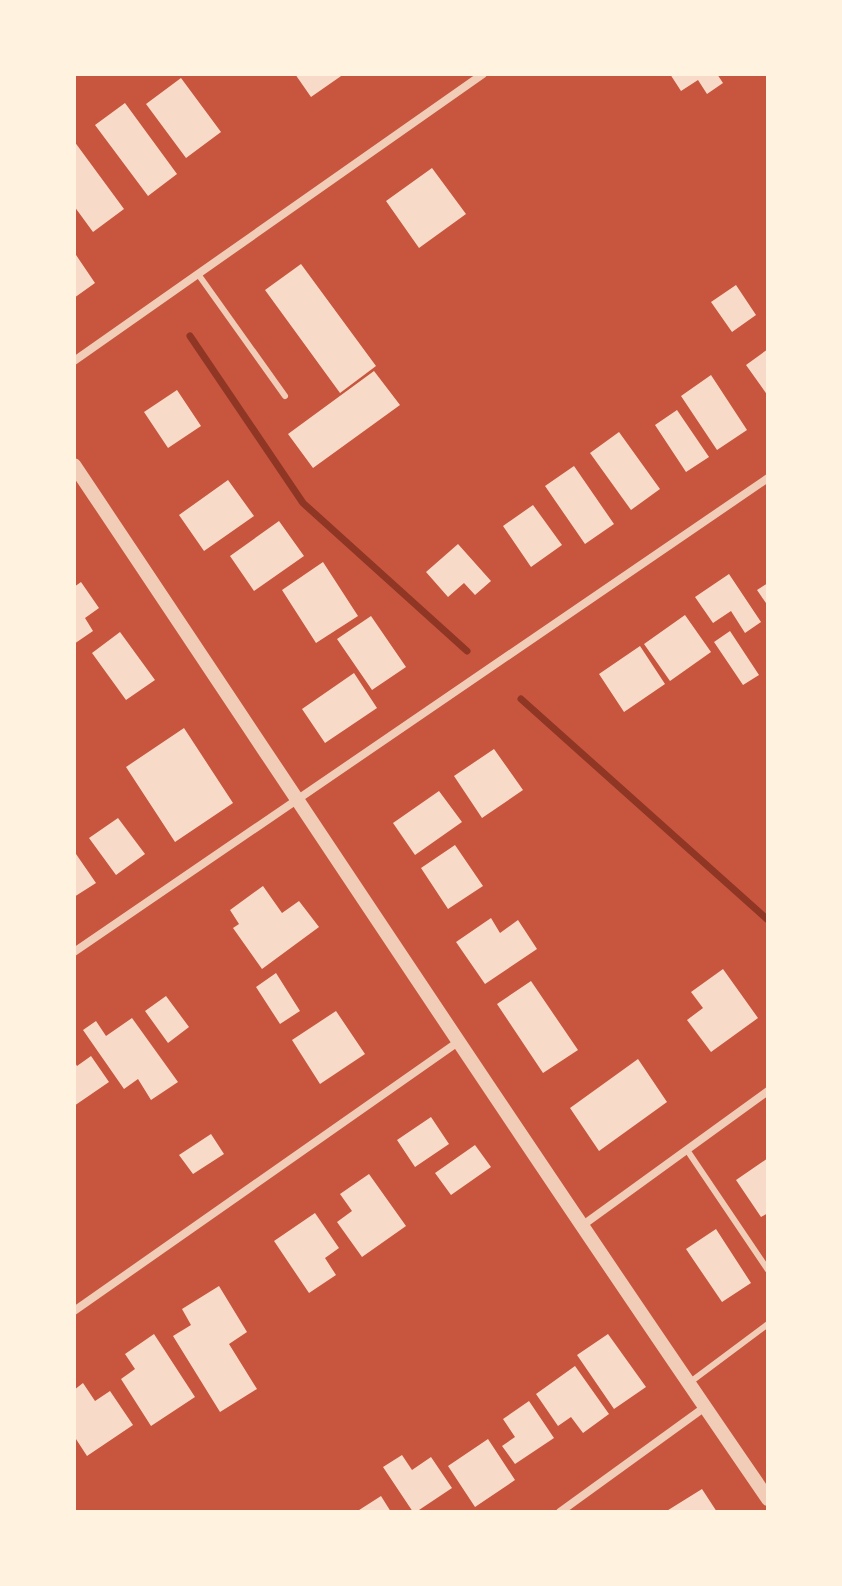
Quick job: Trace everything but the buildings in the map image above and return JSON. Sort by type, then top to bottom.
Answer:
[{"type":"street","points":[[74,361],[483,74]]},
{"type":"street","points":[[74,465],[458,1042],[768,1499]]},
{"type":"street","points":[[74,952],[768,478]]},
{"type":"street","points":[[74,1311],[458,1042]]},
{"type":"street","points":[[583,1225],[768,1091]]},
{"type":"street","points":[[560,1512],[705,1407]]},
{"type":"lane","points":[[198,274],[285,396]]},
{"type":"lane","points":[[687,1150],[768,1270]]},
{"type":"lane","points":[[689,1383],[768,1324]]},
{"type":"waterway","points":[[190,336],[303,503],[467,651]]},
{"type":"waterway","points":[[521,699],[768,920]]}]
